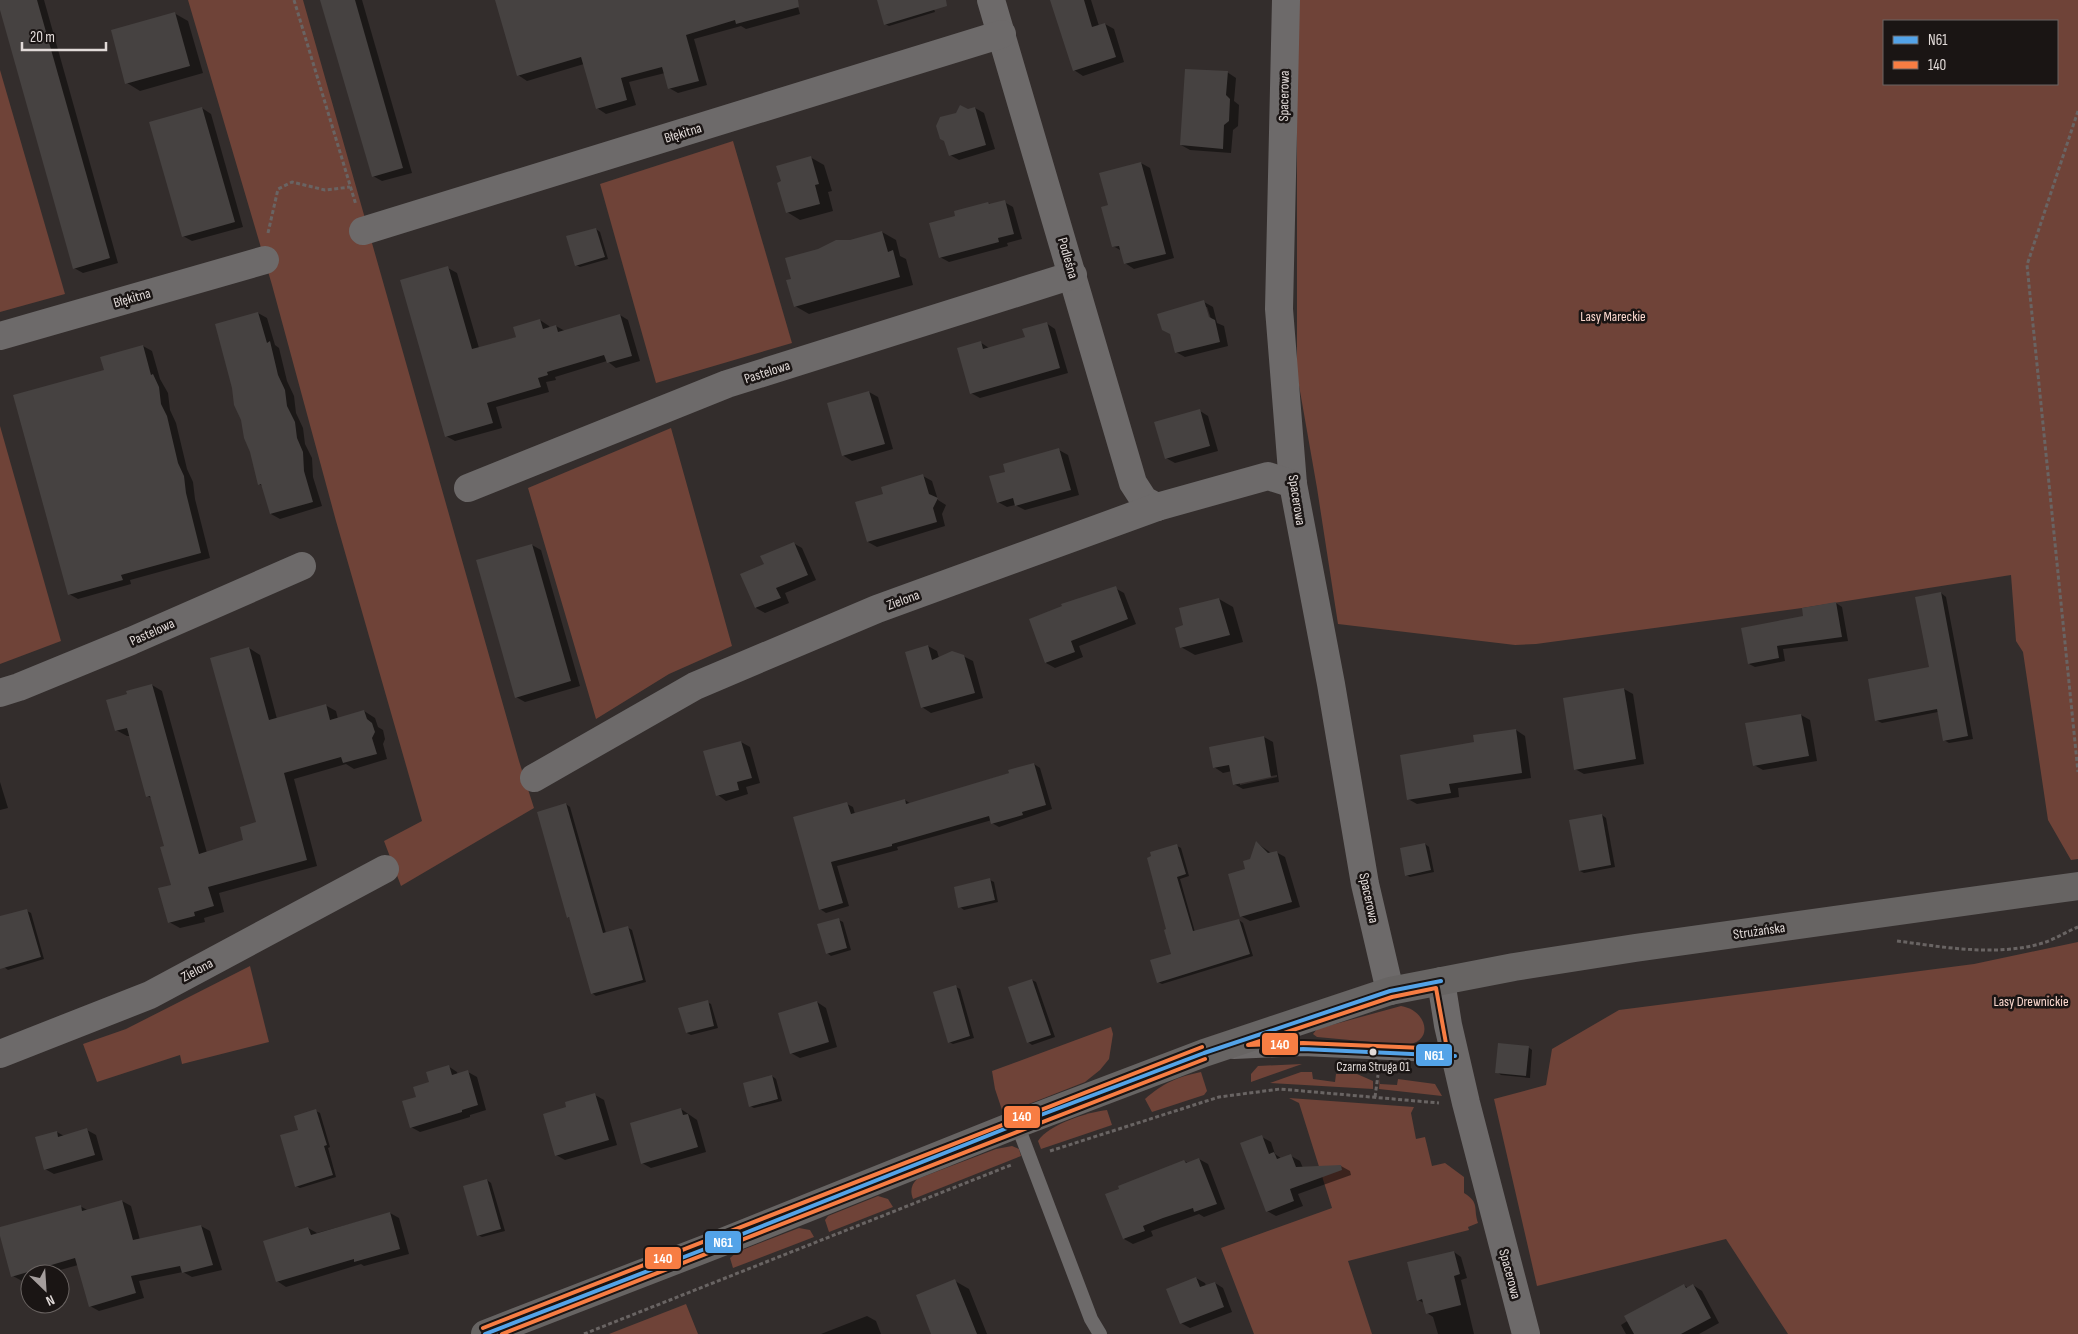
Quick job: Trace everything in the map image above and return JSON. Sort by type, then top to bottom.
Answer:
[{"type":"main road","name":"Strużańska","points":[[486,1334],[1017,1124],[1204,1053],[1390,991],[1514,966],[2078,886]]},
{"type":"street","name":"Podleśna","points":[[991,0],[1133,483],[1144,500],[1157,507]]},
{"type":"street","name":"Spacerowa","points":[[1286,0],[1279,309],[1293,484],[1331,684],[1365,884],[1390,991]]},
{"type":"street","name":"Błękitna","points":[[363,231],[1002,34]]},
{"type":"street","name":"Błękitna","points":[[0,336],[266,250]]},
{"type":"street","name":"Pastelowa","points":[[468,488],[727,384],[1073,275]]},
{"type":"street","name":"Zielona","points":[[534,778],[695,686],[877,609],[1157,507],[1268,476],[1293,484]]},
{"type":"street","name":"Pastelowa","points":[[0,693],[131,641],[302,566]]},
{"type":"street","name":"Zielona","points":[[0,1054],[150,995],[385,869]]},
{"type":"street","name":"Spacerowa","points":[[1441,981],[1455,1056],[1526,1334]]},
{"type":"lane","points":[[1204,1053],[1303,1049],[1455,1056]]},
{"type":"lane","points":[[1017,1124],[1091,1318],[1100,1334]]},
{"type":"path","points":[[294,0],[363,231]]},
{"type":"path","points":[[2078,111],[2028,265],[2078,772]]},
{"type":"path","points":[[266,250],[278,190],[292,182],[325,190],[350,187]]},
{"type":"path","points":[[1869,916],[1896,941],[1965,950],[2017,948],[2043,943],[2078,927]]},
{"type":"path","points":[[1375,1097],[1378,1075]]},
{"type":"path","points":[[584,1334],[1030,1158],[1219,1097],[1245,1092],[1280,1089],[1448,1103]]},
{"type":"green space","points":[[188,0],[303,0],[519,761],[534,808],[401,886],[384,841],[422,821],[336,521],[272,285]]},
{"type":"green space","name":"Lasy Mareckie","points":[[1297,0],[2078,0],[2078,859],[2071,860],[2048,820],[2023,652],[2016,641],[2011,575],[1802,608],[1536,644],[1515,645],[1338,624],[1297,374]]},
{"type":"green space","points":[[0,70],[65,294],[0,312]]},
{"type":"green space","points":[[733,141],[792,343],[656,383],[600,184]]},
{"type":"green space","points":[[0,426],[61,641],[0,664]]},
{"type":"green space","points":[[671,428],[732,646],[669,674],[596,719],[528,488]]},
{"type":"green space","name":"Lasy Drewnickie","points":[[2078,942],[2078,1334],[1788,1334],[1726,1239],[1537,1286],[1494,1099],[1546,1085],[1552,1049],[1619,1010],[1974,964]]},
{"type":"green space","points":[[250,966],[269,1042],[182,1064],[180,1055],[97,1082],[83,1044],[126,1029]]},
{"type":"green space","points":[[1401,1006],[1410,1009],[1422,1020],[1424,1033],[1421,1039],[1414,1043],[1404,1045],[1317,1037],[1313,1034],[1317,1029]]},
{"type":"green space","points":[[1111,1027],[1113,1034],[1109,1059],[1100,1070],[1085,1082],[1016,1109],[1002,1110],[995,1089],[992,1071]]},
{"type":"green space","points":[[1302,1064],[1251,1082],[1251,1074],[1258,1066]]},
{"type":"green space","points":[[1201,1072],[1207,1091],[1204,1095],[1152,1112],[1145,1099],[1152,1093],[1171,1081]]},
{"type":"green space","points":[[1301,1072],[1312,1072],[1313,1079],[1335,1082],[1336,1074],[1357,1074],[1373,1081],[1373,1089],[1270,1083]]},
{"type":"green space","points":[[1380,1077],[1380,1084],[1397,1085],[1398,1079],[1435,1084],[1442,1096],[1379,1089]]},
{"type":"green space","points":[[1289,1098],[1414,1107],[1411,1113],[1416,1139],[1425,1137],[1432,1166],[1445,1163],[1464,1177],[1464,1193],[1474,1203],[1478,1223],[1468,1227],[1469,1230],[1348,1261],[1372,1334],[1254,1334],[1221,1248],[1332,1208],[1299,1103]]},
{"type":"green space","points":[[1107,1110],[1112,1125],[1041,1149],[1038,1141],[1051,1129],[1080,1116]]},
{"type":"green space","points":[[1012,1146],[1019,1149],[1021,1156],[913,1199],[912,1188],[917,1179],[996,1149]]},
{"type":"green space","points":[[878,1196],[888,1199],[893,1207],[829,1232],[825,1220],[828,1216]]},
{"type":"green space","points":[[799,1228],[810,1230],[814,1237],[733,1268],[730,1258],[737,1252]]},
{"type":"green space","points":[[686,1304],[698,1334],[609,1334]]},
{"type":"building","points":[[0,0],[37,0],[110,258],[73,269],[0,10]]},
{"type":"building","points":[[320,0],[355,0],[403,168],[372,177]]},
{"type":"building","points":[[495,0],[798,0],[799,7],[736,24],[735,20],[686,35],[699,81],[668,89],[662,67],[621,78],[627,100],[596,109],[581,57],[517,76]]},
{"type":"building","points":[[877,0],[946,0],[947,6],[884,25]]},
{"type":"building","points":[[1050,0],[1084,0],[1092,27],[1105,23],[1116,57],[1073,71]]},
{"type":"building","points":[[175,12],[190,66],[125,84],[111,30]]},
{"type":"building","points":[[1185,69],[1228,71],[1226,95],[1230,99],[1229,121],[1224,125],[1223,149],[1180,145]]},
{"type":"building","points":[[960,105],[968,109],[975,107],[986,145],[949,156],[936,126],[940,117],[956,113]]},
{"type":"building","points":[[202,107],[235,222],[182,237],[149,122]]},
{"type":"building","points":[[811,156],[819,184],[815,185],[820,204],[786,213],[777,183],[781,181],[776,166]]},
{"type":"building","points":[[1141,162],[1166,254],[1124,264],[1119,246],[1112,247],[1101,207],[1108,205],[1099,173]]},
{"type":"building","points":[[1005,200],[1014,234],[998,238],[999,242],[939,258],[929,223],[955,216],[954,211],[988,202],[989,204]]},
{"type":"building","points":[[596,228],[605,257],[575,266],[566,236]]},
{"type":"building","points":[[882,231],[888,252],[893,250],[900,277],[794,307],[786,280],[791,279],[785,258],[818,249],[836,240],[850,240]]},
{"type":"building","points":[[448,266],[472,349],[516,337],[513,327],[540,319],[543,329],[556,325],[558,332],[620,314],[632,356],[607,363],[604,355],[547,372],[548,375],[538,378],[541,387],[487,403],[493,423],[445,437],[400,280]]},
{"type":"building","points":[[1204,300],[1209,317],[1215,320],[1220,342],[1175,353],[1170,334],[1162,330],[1157,314]]},
{"type":"building","points":[[258,312],[267,343],[270,341],[278,375],[285,390],[287,406],[295,422],[297,438],[303,452],[304,471],[313,502],[270,514],[261,484],[258,485],[250,452],[244,438],[241,420],[234,405],[232,388],[215,324]]},
{"type":"building","points":[[1047,322],[1060,368],[970,394],[957,348],[981,341],[983,349],[1025,337],[1022,329]]},
{"type":"building","points":[[143,345],[151,375],[153,374],[159,387],[161,404],[167,416],[178,463],[184,476],[186,493],[201,553],[121,575],[123,580],[68,595],[13,395],[104,370],[100,357]]},
{"type":"building","points":[[869,391],[885,444],[842,456],[827,403]]},
{"type":"building","points":[[1200,409],[1210,446],[1165,459],[1154,422]]},
{"type":"building","points":[[1059,448],[1071,490],[1015,506],[1013,498],[997,503],[989,476],[1005,472],[1003,464]]},
{"type":"building","points":[[923,474],[929,494],[938,498],[933,508],[937,522],[867,542],[855,502],[883,494],[881,487]]},
{"type":"building","points":[[794,542],[808,575],[776,588],[781,598],[755,608],[740,574],[764,564],[760,556]]},
{"type":"building","points":[[532,544],[571,681],[515,698],[476,560]]},
{"type":"building","points":[[1116,586],[1128,619],[1071,641],[1075,652],[1045,663],[1029,619],[1062,606],[1061,604]]},
{"type":"building","points":[[1941,592],[1968,736],[1943,741],[1937,709],[1875,721],[1868,679],[1929,667],[1915,597]]},
{"type":"building","points":[[1219,598],[1230,635],[1180,648],[1175,628],[1183,625],[1179,608]]},
{"type":"building","points":[[1836,602],[1842,637],[1777,646],[1779,658],[1748,664],[1741,628],[1803,616],[1802,608]]},
{"type":"building","points":[[928,645],[932,660],[952,651],[964,655],[975,693],[921,708],[905,652]]},
{"type":"building","points":[[249,647],[269,720],[326,704],[330,720],[364,710],[375,732],[372,738],[377,754],[343,763],[341,757],[284,773],[307,860],[208,887],[214,906],[194,912],[195,916],[168,923],[158,888],[171,885],[160,847],[164,846],[150,796],[146,797],[127,728],[115,731],[106,700],[127,694],[126,691],[152,684],[199,854],[243,840],[240,827],[256,822],[210,658]]},
{"type":"building","points":[[1624,688],[1636,759],[1574,770],[1563,698]]},
{"type":"building","points":[[1801,714],[1809,756],[1753,766],[1745,723]]},
{"type":"building","points":[[1516,729],[1522,773],[1449,784],[1451,793],[1407,800],[1400,755],[1474,742],[1473,735]]},
{"type":"building","points":[[1264,736],[1271,777],[1233,785],[1229,765],[1213,768],[1209,747]]},
{"type":"building","points":[[741,741],[752,778],[737,782],[739,790],[716,796],[703,751]]},
{"type":"building","points":[[1034,763],[1046,805],[1022,812],[1023,815],[991,824],[989,816],[892,844],[892,846],[831,862],[843,903],[819,910],[793,817],[847,802],[851,814],[905,799],[906,804],[1009,773],[1008,770]]},
{"type":"building","points":[[566,803],[603,933],[628,926],[643,980],[591,994],[537,812]]},
{"type":"building","points":[[1602,814],[1611,865],[1579,871],[1569,820]]},
{"type":"building","points":[[1256,841],[1268,853],[1277,851],[1292,902],[1240,917],[1228,874],[1245,869],[1243,861],[1250,859]]},
{"type":"building","points":[[1425,843],[1431,870],[1405,876],[1400,848]]},
{"type":"building","points":[[1177,844],[1186,874],[1177,877],[1193,931],[1239,919],[1250,954],[1157,983],[1150,960],[1171,954],[1147,858],[1151,856],[1150,852]]},
{"type":"building","points":[[990,878],[995,900],[958,908],[954,887]]},
{"type":"building","points":[[27,909],[41,957],[0,969],[0,916]]},
{"type":"building","points":[[839,918],[847,948],[826,954],[817,924]]},
{"type":"building","points":[[1032,979],[1051,1035],[1027,1043],[1008,987]]},
{"type":"building","points":[[956,985],[970,1036],[948,1043],[933,992]]},
{"type":"building","points":[[708,1000],[714,1026],[686,1033],[678,1008]]},
{"type":"building","points":[[817,1001],[829,1042],[790,1054],[778,1013]]},
{"type":"building","points":[[1498,1043],[1529,1046],[1526,1076],[1495,1073]]},
{"type":"building","points":[[449,1065],[452,1075],[468,1070],[478,1105],[462,1110],[462,1112],[410,1128],[402,1101],[416,1097],[413,1087],[429,1082],[426,1072]]},
{"type":"building","points":[[772,1075],[778,1099],[749,1107],[743,1083]]},
{"type":"building","points":[[595,1093],[609,1140],[555,1156],[543,1114],[566,1107],[565,1102]]},
{"type":"building","points":[[681,1108],[683,1115],[688,1114],[698,1147],[641,1164],[630,1123]]},
{"type":"building","points":[[316,1109],[327,1145],[324,1146],[333,1175],[295,1187],[280,1135],[298,1130],[294,1116]]},
{"type":"building","points":[[87,1128],[95,1155],[44,1170],[35,1137],[57,1131],[58,1137]]},
{"type":"building","points":[[1262,1135],[1269,1154],[1274,1152],[1277,1159],[1291,1154],[1296,1167],[1341,1165],[1342,1170],[1290,1189],[1294,1201],[1266,1212],[1240,1143]]},
{"type":"building","points":[[1199,1158],[1217,1204],[1194,1212],[1193,1208],[1163,1218],[1143,1226],[1145,1231],[1123,1239],[1105,1194],[1119,1189],[1118,1186],[1184,1160],[1186,1163]]},
{"type":"building","points":[[487,1179],[501,1229],[477,1236],[463,1186]]},
{"type":"building","points":[[122,1200],[133,1240],[201,1225],[213,1265],[182,1273],[180,1266],[131,1276],[136,1293],[89,1307],[75,1258],[55,1264],[20,1264],[20,1274],[11,1277],[0,1236],[0,1227],[81,1205],[82,1211]]},
{"type":"building","points":[[390,1212],[400,1249],[354,1262],[354,1259],[276,1282],[263,1241],[308,1227],[311,1235]]},
{"type":"building","points":[[1454,1251],[1460,1274],[1454,1276],[1461,1305],[1426,1314],[1422,1299],[1417,1301],[1407,1262]]},
{"type":"building","points":[[1196,1277],[1200,1287],[1215,1282],[1224,1307],[1180,1324],[1166,1289]]},
{"type":"building","points":[[955,1279],[977,1334],[931,1334],[916,1295]]},
{"type":"building","points":[[1684,1284],[1686,1288],[1693,1284],[1711,1318],[1681,1334],[1634,1334],[1624,1316]]},
{"type":"transit line","name":"N61","points":[[485,1334],[715,1245],[1017,1124],[1204,1053],[1390,991],[1441,981]]},
{"type":"transit line","name":"140","points":[[1436,988],[1447,1049],[1303,1043],[1248,1045],[1392,997],[1436,988]]},
{"type":"transit line","name":"140","points":[[483,1328],[1202,1047]]},
{"type":"transit line","name":"N61","points":[[1263,1051],[1303,1049],[1455,1056]]},
{"type":"transit line","name":"140","points":[[502,1334],[1205,1059]]},
{"type":"place","name":"Czarna Struga 01","points":[[1373,1052]]}]
